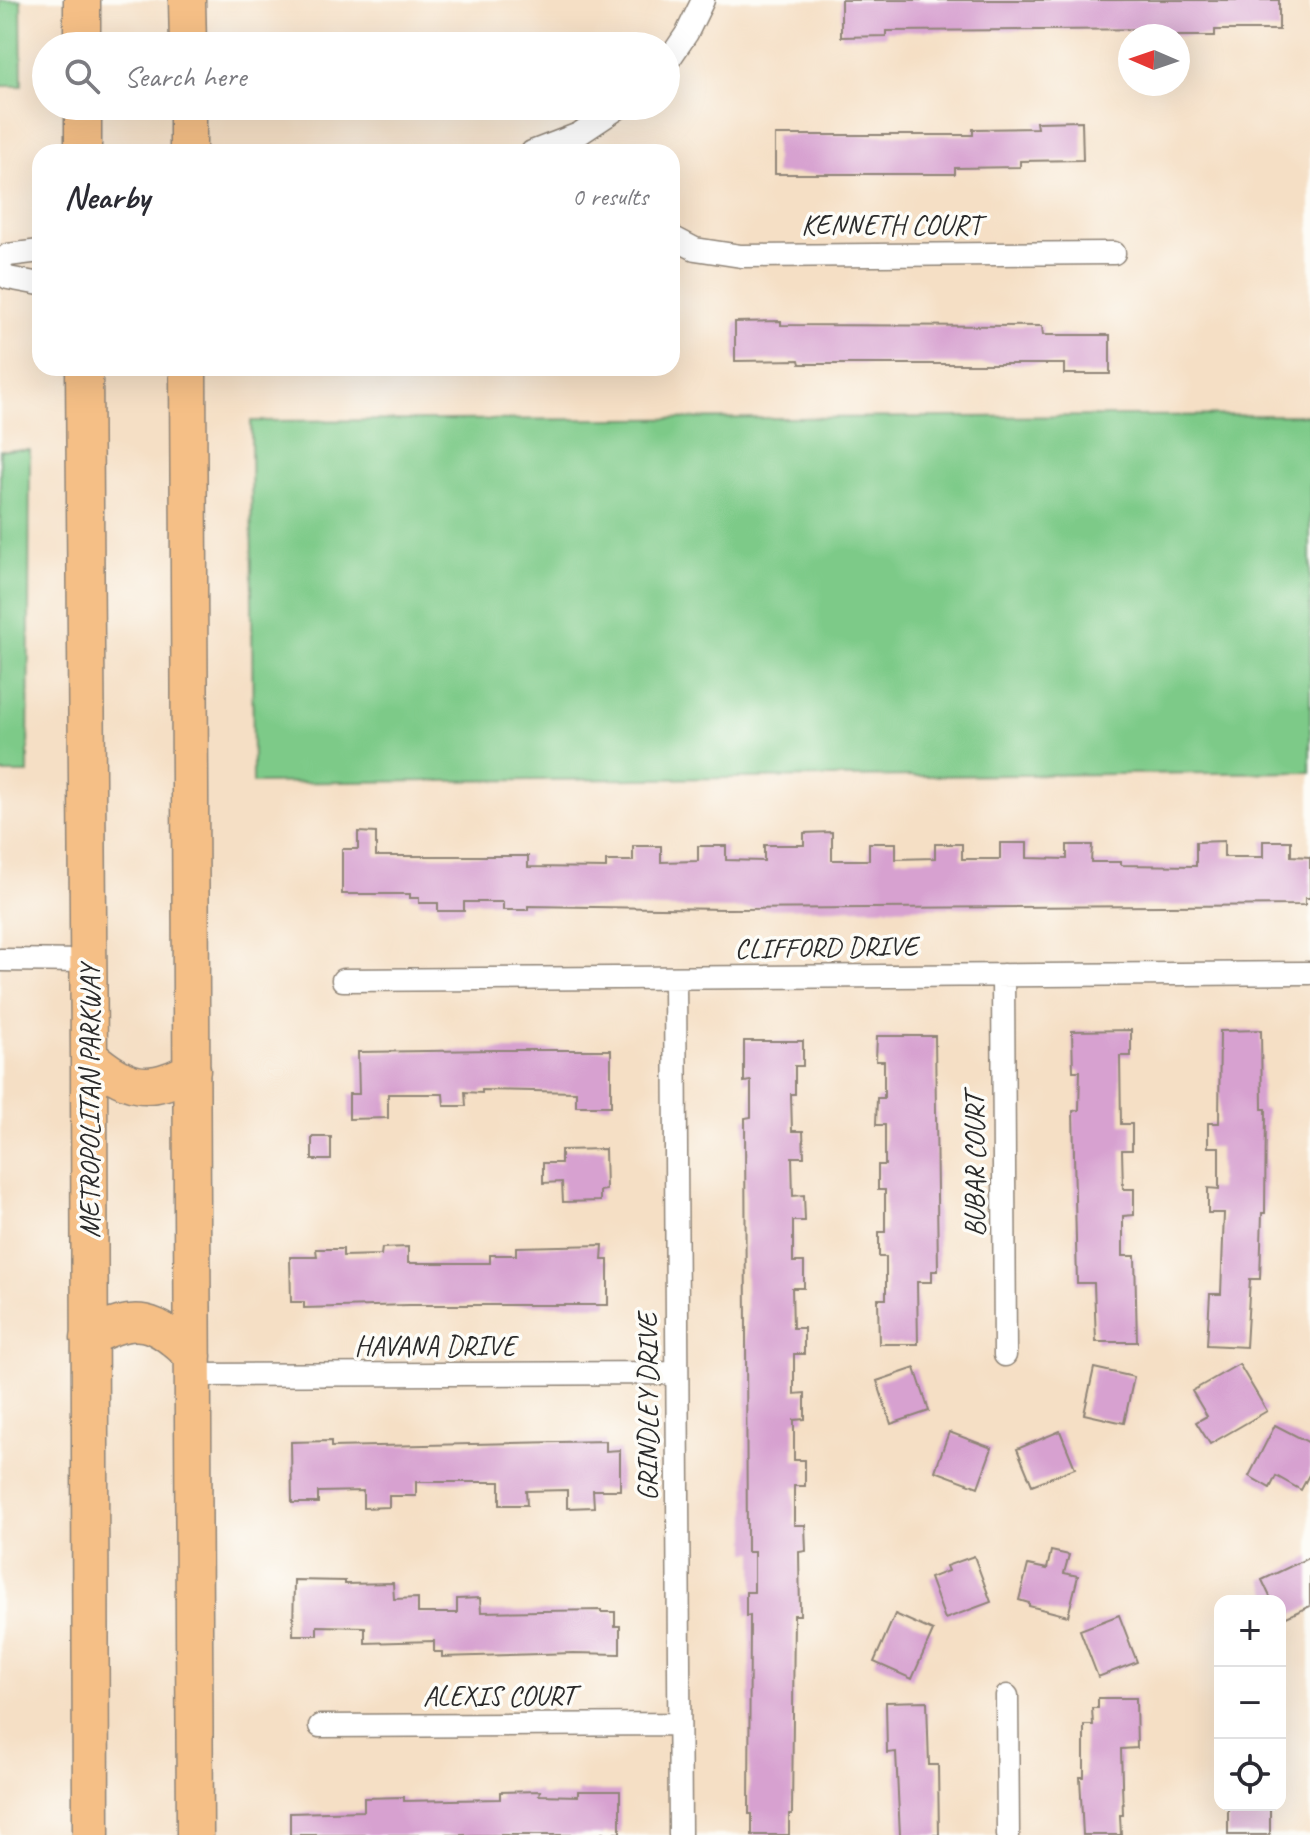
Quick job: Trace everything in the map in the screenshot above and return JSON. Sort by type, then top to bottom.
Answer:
[{"type":"main road","points":[[82,0],[82,32]]},
{"type":"main road","points":[[187,0],[188,32]]},
{"type":"main road","points":[[83,120],[83,144]]},
{"type":"main road","points":[[188,120],[188,144]]},
{"type":"main road","name":"METROPOLITAN PARKWAY","points":[[84,376],[91,1835]]},
{"type":"main road","points":[[188,376],[195,1835]]},
{"type":"main road","points":[[89,1056],[112,1076],[147,1086],[176,1079],[192,1070]]},
{"type":"main road","points":[[89,1338],[121,1322],[135,1321],[165,1332],[193,1366]]},
{"type":"street","points":[[680,43],[703,0]]},
{"type":"street","points":[[584,143],[607,120]]},
{"type":"street","name":"KENNETH COURT","points":[[680,241],[695,249],[741,256],[1114,253]]},
{"type":"street","points":[[0,262],[8,255],[32,252]]},
{"type":"street","points":[[0,272],[8,278],[32,282]]},
{"type":"street","points":[[0,960],[88,961]]},
{"type":"street","name":"CLIFFORD DRIVE","points":[[343,980],[1310,973]]},
{"type":"street","name":"BUBAR COURT","points":[[1003,975],[1005,1355]]},
{"type":"street","name":"GRINDLEY DRIVE","points":[[675,979],[680,1835]]},
{"type":"street","name":"HAVANA DRIVE","points":[[193,1366],[677,1373]]},
{"type":"street","points":[[1007,1696],[1008,1835]]},
{"type":"street","name":"ALEXIS COURT","points":[[320,1726],[679,1724]]},
{"type":"green space","points":[[0,0],[21,0],[22,86],[0,86]]},
{"type":"green space","points":[[1310,415],[1310,772],[253,783],[251,421]]},
{"type":"green space","points":[[0,450],[30,450],[28,773],[0,773]]},
{"type":"building","points":[[841,0],[1279,0],[1279,30],[1215,30],[1215,36],[1190,36],[1190,24],[1118,24],[1118,29],[886,31],[886,36],[841,37]]},
{"type":"building","points":[[1082,121],[1083,160],[1020,161],[1020,167],[955,168],[955,174],[775,174],[775,135],[973,135],[973,129],[1037,128],[1036,122]]},
{"type":"building","points":[[781,321],[781,325],[1042,326],[1043,335],[1110,335],[1110,374],[1064,374],[1064,364],[800,364],[799,360],[735,361],[735,322]]},
{"type":"building","points":[[358,832],[376,833],[376,856],[528,856],[528,867],[606,868],[606,861],[633,861],[633,846],[661,846],[661,862],[698,861],[698,846],[726,846],[726,860],[764,861],[764,845],[804,845],[804,833],[832,832],[832,860],[869,860],[869,843],[896,843],[896,859],[935,858],[935,844],[962,844],[962,859],[1000,859],[1000,843],[1027,843],[1027,858],[1067,859],[1067,845],[1092,845],[1091,862],[1121,862],[1121,865],[1196,866],[1196,842],[1224,841],[1224,857],[1263,857],[1263,841],[1291,841],[1291,856],[1310,857],[1310,898],[1305,898],[1305,905],[726,909],[528,906],[528,910],[503,910],[503,902],[464,902],[464,911],[438,911],[438,903],[419,903],[419,898],[410,898],[410,894],[342,894],[342,849],[358,849]]},
{"type":"building","points":[[1131,1030],[1131,1056],[1120,1056],[1121,1124],[1132,1124],[1132,1150],[1122,1150],[1123,1189],[1134,1189],[1134,1215],[1123,1216],[1123,1256],[1135,1256],[1137,1342],[1096,1342],[1094,1283],[1077,1283],[1073,1111],[1079,1110],[1080,1071],[1073,1071],[1072,1031]]},
{"type":"building","points":[[1261,1030],[1262,1109],[1266,1109],[1265,1213],[1262,1213],[1260,1279],[1250,1279],[1246,1347],[1207,1345],[1210,1294],[1221,1294],[1224,1213],[1208,1213],[1208,1188],[1219,1189],[1219,1147],[1208,1147],[1208,1123],[1219,1123],[1220,1031]]},
{"type":"building","points":[[877,1036],[935,1036],[938,1271],[932,1271],[932,1282],[917,1282],[918,1344],[879,1344],[878,1299],[886,1299],[886,1257],[879,1257],[879,1232],[885,1232],[885,1190],[878,1190],[878,1165],[885,1165],[885,1125],[876,1125],[877,1098],[884,1098],[884,1061],[876,1061]]},
{"type":"building","points":[[744,1041],[803,1041],[803,1066],[795,1066],[795,1094],[791,1094],[792,1131],[803,1131],[804,1157],[792,1157],[793,1196],[804,1195],[805,1221],[793,1221],[793,1262],[804,1262],[804,1288],[792,1288],[793,1328],[804,1328],[804,1354],[794,1354],[794,1394],[805,1393],[805,1419],[794,1420],[794,1460],[805,1460],[805,1486],[794,1486],[794,1525],[805,1525],[806,1551],[799,1552],[800,1615],[794,1615],[792,1814],[789,1814],[789,1835],[752,1835],[752,1814],[749,1814],[750,1615],[746,1616],[746,1592],[754,1592],[754,1552],[747,1552],[745,1118],[751,1117],[751,1081],[744,1082]]},
{"type":"building","points":[[611,1050],[611,1106],[576,1106],[576,1092],[465,1092],[466,1106],[444,1106],[443,1094],[388,1094],[388,1118],[349,1119],[349,1094],[359,1094],[358,1052]]},
{"type":"building","points":[[312,1137],[331,1137],[331,1160],[312,1160]]},
{"type":"building","points":[[605,1149],[606,1190],[600,1191],[600,1201],[563,1202],[562,1182],[543,1183],[543,1163],[561,1163],[561,1150]]},
{"type":"building","points":[[603,1245],[602,1260],[608,1260],[608,1305],[304,1308],[304,1302],[291,1302],[290,1257],[317,1257],[316,1249],[343,1249],[343,1256],[381,1255],[382,1248],[408,1247],[408,1263],[490,1263],[490,1255],[516,1255],[516,1247]]},
{"type":"building","points":[[1239,1364],[1267,1411],[1210,1444],[1196,1422],[1207,1416],[1192,1391]]},
{"type":"building","points":[[915,1368],[929,1411],[891,1424],[877,1381]]},
{"type":"building","points":[[1094,1368],[1134,1377],[1124,1423],[1084,1414]]},
{"type":"building","points":[[1275,1425],[1310,1443],[1310,1473],[1301,1490],[1276,1476],[1270,1488],[1249,1476]]},
{"type":"building","points":[[1060,1431],[1075,1468],[1032,1485],[1017,1449]]},
{"type":"building","points":[[949,1432],[992,1448],[978,1487],[935,1471]]},
{"type":"building","points":[[331,1441],[331,1447],[606,1441],[606,1451],[620,1450],[620,1490],[593,1490],[594,1507],[567,1508],[567,1490],[526,1491],[527,1505],[500,1505],[500,1482],[416,1482],[416,1496],[389,1496],[389,1507],[363,1508],[363,1491],[318,1492],[318,1503],[292,1503],[291,1442]]},
{"type":"building","points":[[1051,1551],[1069,1555],[1064,1573],[1078,1576],[1068,1616],[1029,1606],[1029,1603],[1019,1600],[1028,1565],[1047,1569]]},
{"type":"building","points":[[974,1556],[991,1602],[945,1619],[930,1578],[948,1571],[946,1566]]},
{"type":"building","points":[[1310,1557],[1310,1606],[1286,1617],[1286,1595],[1269,1595],[1262,1580]]},
{"type":"building","points":[[294,1580],[345,1581],[345,1584],[393,1583],[394,1599],[418,1598],[418,1613],[457,1613],[457,1599],[480,1598],[481,1612],[615,1612],[615,1626],[620,1626],[620,1654],[442,1657],[442,1652],[434,1652],[434,1641],[365,1643],[365,1627],[317,1626],[317,1635],[293,1635]]},
{"type":"building","points":[[895,1614],[933,1631],[912,1679],[874,1662]]},
{"type":"building","points":[[1119,1615],[1137,1662],[1098,1677],[1080,1630]]},
{"type":"building","points":[[1098,1698],[1136,1698],[1137,1748],[1121,1749],[1121,1835],[1083,1835],[1080,1777],[1084,1777],[1084,1725],[1093,1725],[1092,1708],[1098,1708]]},
{"type":"building","points":[[927,1701],[929,1765],[938,1765],[939,1835],[900,1835],[896,1752],[887,1753],[886,1702]]},
{"type":"building","points":[[540,1791],[539,1795],[578,1796],[578,1791],[620,1791],[620,1833],[290,1835],[290,1813],[364,1811],[364,1798],[404,1797],[404,1801],[500,1799],[500,1792]]},
{"type":"building","points":[[1228,1811],[1270,1811],[1270,1835],[1228,1835]]}]
